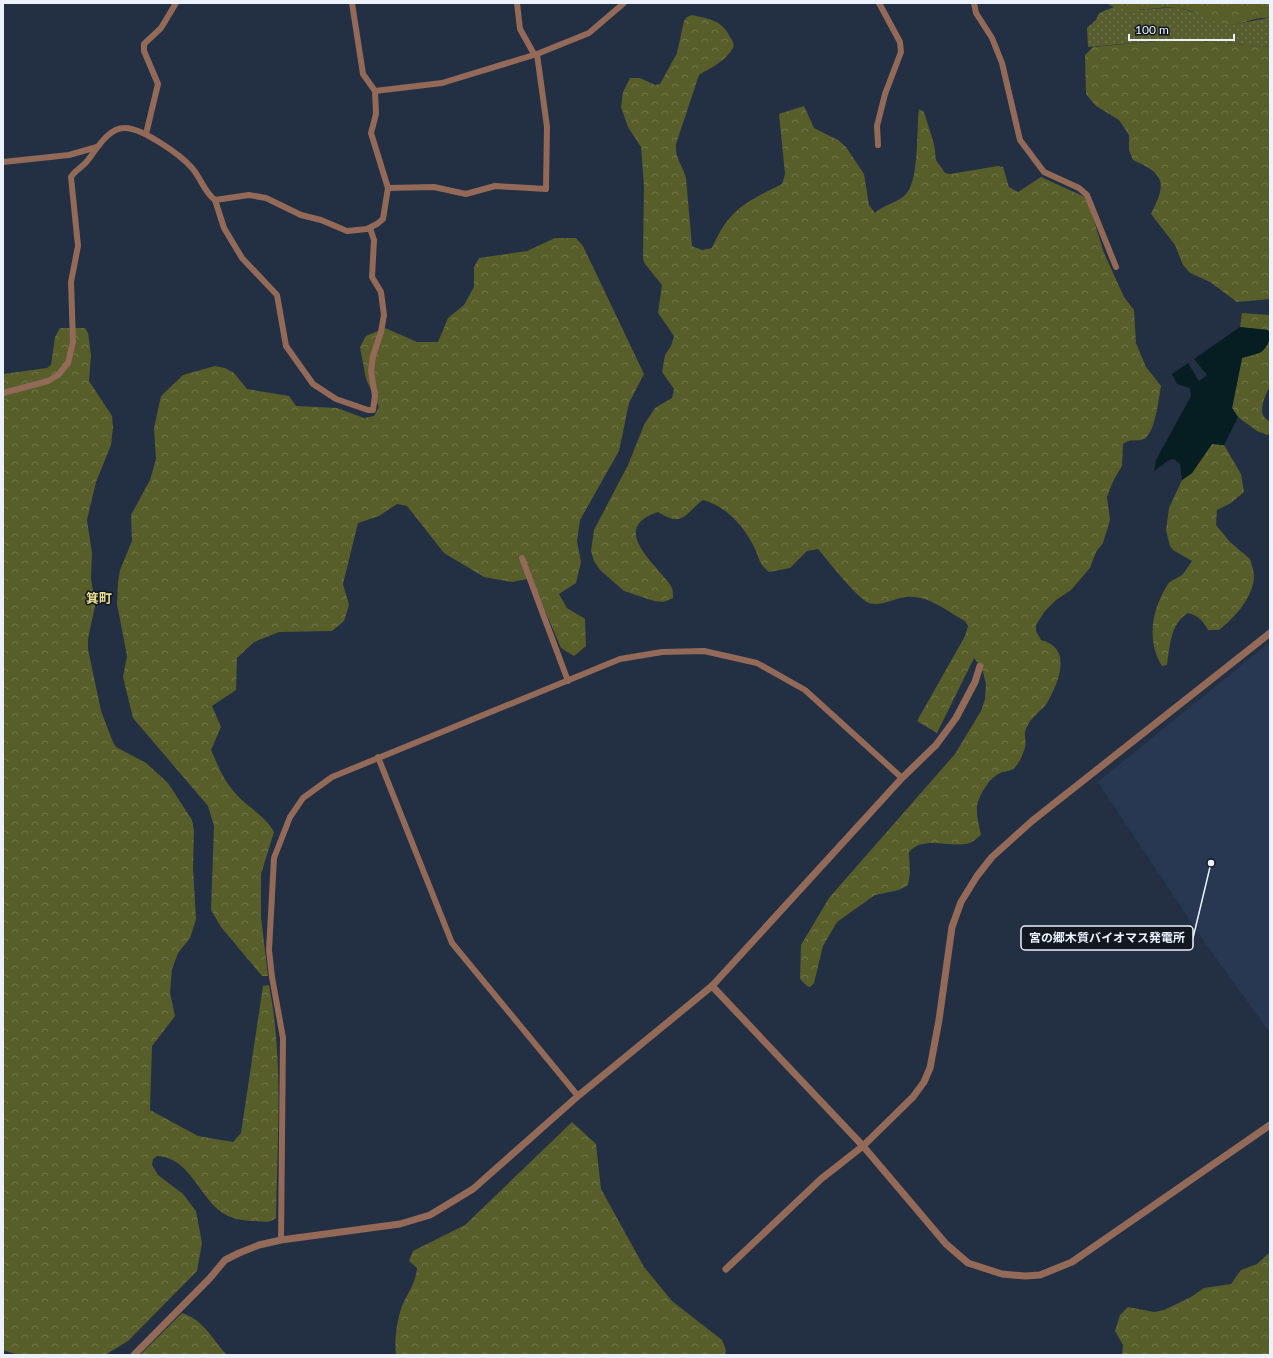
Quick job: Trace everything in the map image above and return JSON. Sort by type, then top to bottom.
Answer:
[{"type":"street","points":[[146,134],[158,84],[144,51],[144,44],[161,28],[176,3]]},
{"type":"street","points":[[215,200],[248,195],[266,198],[301,215],[321,220],[347,232],[370,228],[383,219],[388,188],[371,133],[376,114],[375,91],[363,74],[352,3]]},
{"type":"street","points":[[388,188],[434,188],[466,194],[496,186],[546,189],[547,127],[535,54],[520,29],[516,3]]},
{"type":"street","points":[[375,91],[442,83],[535,54],[589,33],[624,3]]},
{"type":"street","points":[[878,145],[877,126],[885,94],[900,52],[900,42],[879,3]]},
{"type":"street","points":[[974,3],[976,13],[992,38],[1002,63],[1020,140],[1044,172],[1079,188],[1087,195],[1116,267]]},
{"type":"street","points":[[3,393],[48,381],[58,375],[68,362],[73,342],[71,282],[78,246],[71,177],[73,173],[87,162],[97,147],[112,132],[124,128],[146,134],[175,152],[192,168],[209,196],[215,200],[224,228],[242,258],[277,295],[286,346],[313,384],[336,399],[372,410],[375,396],[371,371],[373,356],[381,332],[384,315],[381,292],[372,277],[374,240],[370,228]]},
{"type":"street","points":[[3,162],[69,156],[97,147]]},
{"type":"street","points":[[522,558],[568,680]]},
{"type":"street","points":[[726,1269],[821,1179],[863,1146],[913,1096],[924,1082],[930,1068],[939,1020],[952,927],[961,902],[987,864],[1032,822],[1270,633]]},
{"type":"street","points":[[281,1240],[283,1038],[272,977],[269,950],[274,858],[290,817],[303,798],[332,777],[378,757],[620,659],[662,652],[704,651],[756,663],[805,690],[902,778]]},
{"type":"street","points":[[134,1355],[225,1260],[259,1245],[281,1240],[400,1224],[430,1215],[473,1189],[578,1096],[712,986],[902,778],[936,745],[956,718],[975,682],[980,666]]},
{"type":"street","points":[[378,757],[452,943],[578,1096]]},
{"type":"street","points":[[712,986],[863,1146],[946,1244],[968,1263],[1002,1274],[1040,1275],[1072,1262],[1270,1125]]},
{"type":"shaded area","points":[[1240,327],[1268,330],[1270,336],[1269,342],[1261,352],[1242,358],[1232,408],[1238,417],[1224,445],[1212,444],[1192,473],[1182,480],[1180,464],[1174,459],[1169,460],[1154,471],[1156,460],[1191,396],[1190,388],[1177,384],[1172,374],[1188,363],[1199,381],[1207,375],[1194,359]]},
{"type":"shaded area","points":[[1270,642],[1270,1033],[1206,944],[1098,782]]},
{"type":"green space","points":[[1106,3],[1270,3],[1270,18],[1260,18],[1231,25],[1218,23],[1185,9],[1170,7],[1124,10]]},
{"type":"green space","points":[[1114,7],[1139,10],[1177,7],[1231,25],[1270,18],[1270,47],[1178,39],[1088,47],[1087,28],[1096,20],[1099,13]]},
{"type":"green space","points":[[692,15],[709,19],[719,24],[727,31],[734,45],[726,57],[699,75],[676,144],[678,158],[686,178],[692,246],[702,250],[712,248],[718,235],[732,215],[758,196],[782,184],[785,174],[779,114],[804,106],[814,128],[838,140],[846,147],[864,174],[869,205],[875,213],[904,196],[909,190],[915,169],[919,109],[924,112],[934,144],[936,160],[945,173],[950,174],[998,166],[1003,167],[1009,187],[1018,192],[1041,177],[1087,198],[1104,253],[1124,297],[1134,310],[1136,343],[1146,367],[1161,386],[1154,423],[1148,436],[1144,439],[1128,441],[1123,444],[1122,466],[1113,481],[1107,497],[1110,520],[1103,543],[1096,552],[1090,568],[1071,590],[1056,600],[1045,611],[1036,625],[1036,631],[1041,640],[1051,644],[1057,650],[1060,658],[1059,676],[1052,695],[1045,706],[1033,717],[1026,729],[1025,747],[1019,762],[1015,768],[1000,773],[993,778],[987,784],[981,795],[977,812],[981,835],[974,841],[967,844],[958,845],[928,843],[921,844],[909,852],[910,873],[908,885],[899,890],[875,895],[837,922],[823,946],[814,983],[810,987],[800,979],[801,945],[829,898],[955,754],[981,711],[985,699],[986,684],[982,668],[974,658],[937,733],[917,721],[965,636],[968,626],[965,621],[937,604],[922,598],[906,597],[878,604],[869,603],[850,587],[818,549],[807,551],[790,568],[769,572],[761,564],[751,541],[734,518],[719,507],[703,500],[679,519],[667,517],[658,512],[644,519],[637,527],[636,537],[640,547],[671,586],[673,590],[673,598],[664,602],[654,601],[624,591],[600,570],[594,561],[591,551],[594,530],[628,465],[644,425],[655,408],[672,398],[674,389],[662,372],[665,355],[671,346],[674,336],[658,313],[662,285],[645,264],[643,259],[644,186],[641,147],[628,127],[621,107],[623,92],[630,78],[640,78],[655,85],[660,84],[677,53],[684,21],[687,17]]},
{"type":"green space","points":[[1178,39],[1270,47],[1270,299],[1237,302],[1210,282],[1190,273],[1183,265],[1175,245],[1151,214],[1161,189],[1158,177],[1147,167],[1133,160],[1129,150],[1129,135],[1119,120],[1096,106],[1086,94],[1085,55],[1093,47]]},
{"type":"green space","points":[[555,238],[576,238],[583,246],[644,374],[629,403],[619,451],[580,520],[577,541],[581,562],[576,583],[559,594],[567,608],[585,619],[586,646],[574,656],[561,648],[531,578],[512,582],[484,577],[444,553],[407,506],[397,504],[379,516],[358,523],[343,584],[349,605],[344,621],[332,631],[279,632],[254,642],[237,658],[236,690],[212,706],[221,727],[211,750],[219,768],[228,784],[236,794],[266,821],[274,832],[261,874],[261,917],[268,976],[262,976],[221,927],[211,910],[214,826],[208,806],[133,718],[123,677],[127,656],[117,604],[118,582],[120,570],[132,541],[131,515],[150,480],[156,459],[154,428],[161,396],[183,375],[215,366],[225,368],[234,373],[247,389],[289,396],[296,406],[337,408],[364,418],[374,416],[379,407],[366,379],[360,347],[366,336],[385,328],[417,342],[438,342],[448,318],[464,305],[474,287],[474,267],[479,258],[527,251]]},
{"type":"green space","points":[[1242,313],[1270,315],[1270,333],[1267,330],[1240,327]]},
{"type":"green space","points":[[60,328],[85,328],[88,333],[91,355],[89,381],[112,416],[113,427],[111,445],[96,482],[87,520],[92,553],[91,578],[95,606],[88,639],[88,649],[101,711],[116,747],[146,763],[168,783],[192,820],[194,831],[193,868],[196,919],[190,938],[178,953],[172,969],[170,993],[175,1016],[152,1046],[150,1110],[198,1136],[233,1142],[241,1133],[263,986],[269,985],[277,1043],[278,1130],[276,1218],[271,1221],[264,1222],[242,1220],[228,1216],[210,1201],[188,1172],[179,1164],[169,1159],[157,1156],[153,1159],[152,1165],[158,1175],[183,1194],[196,1211],[202,1243],[197,1271],[128,1341],[105,1355],[18,1355],[3,1350],[3,374],[47,368],[51,365],[55,337]]},
{"type":"green space","points":[[1270,338],[1270,387],[1265,396],[1262,408],[1265,418],[1270,422],[1270,434],[1267,435],[1257,431],[1238,417],[1232,408],[1242,358],[1261,352]]},
{"type":"green space","points":[[1212,444],[1224,445],[1241,474],[1244,492],[1231,503],[1217,510],[1216,525],[1230,542],[1250,559],[1254,576],[1253,586],[1246,601],[1236,614],[1219,630],[1208,630],[1200,619],[1192,614],[1188,613],[1182,618],[1174,629],[1170,643],[1167,665],[1162,666],[1154,646],[1153,625],[1155,614],[1162,594],[1168,584],[1180,577],[1192,561],[1173,550],[1170,546],[1166,530],[1169,508],[1182,480],[1192,473]]},
{"type":"green space","points":[[572,1122],[596,1144],[601,1189],[644,1267],[672,1301],[722,1340],[726,1350],[725,1355],[396,1355],[396,1330],[399,1317],[402,1306],[413,1283],[417,1268],[409,1261],[413,1251],[465,1225]]},
{"type":"green space","points":[[1270,1252],[1270,1355],[1122,1355],[1123,1345],[1115,1331],[1120,1315],[1128,1307],[1154,1312],[1164,1310],[1191,1297],[1204,1288],[1231,1284],[1241,1270],[1257,1264]]},
{"type":"green space","points":[[182,1313],[190,1316],[202,1325],[227,1355],[140,1355]]},
{"type":"place","name":"宮の郷木質バイオマス発電所","points":[[1211,863]]},
{"type":"district","name":"箕町","points":[[99,598]]}]
